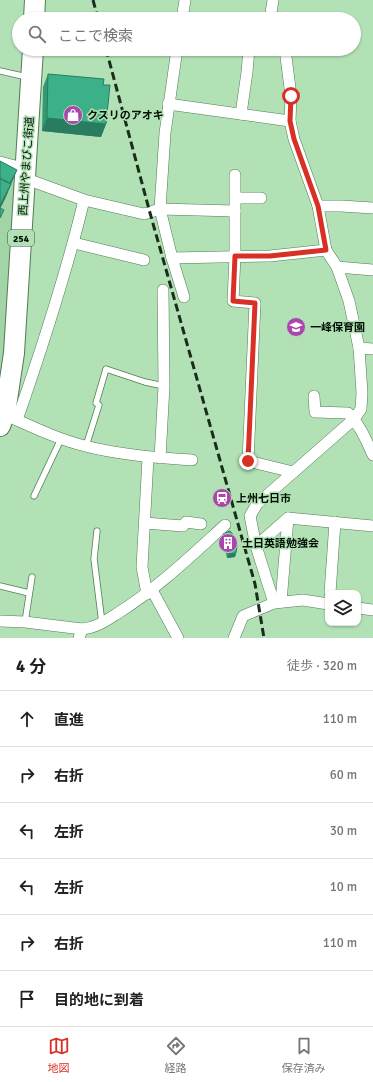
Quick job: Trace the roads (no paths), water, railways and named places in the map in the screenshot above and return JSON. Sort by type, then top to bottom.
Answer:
[{"type":"highway","points":[[34,12],[35,0]]},
{"type":"highway","name":"西上州やまびこ街道","points":[[6,418],[14,353],[33,56]]},
{"type":"street","points":[[183,12],[185,0]]},
{"type":"street","points":[[271,12],[273,0]]},
{"type":"street","points":[[176,56],[164,132],[160,209],[172,258],[184,297]]},
{"type":"street","points":[[241,114],[248,56]]},
{"type":"street","points":[[277,602],[256,546],[250,516],[257,504],[354,419],[361,409],[362,393],[359,348],[349,300],[337,267],[326,250],[318,206],[294,139],[290,121],[291,96],[288,56]]},
{"type":"street","points":[[168,104],[290,121]]},
{"type":"street","points":[[0,162],[26,171],[32,181],[84,200],[144,214],[160,209],[235,210]]},
{"type":"street","points":[[235,175],[236,198],[233,301],[255,303],[248,461],[293,472]]},
{"type":"street","points":[[236,198],[261,198]]},
{"type":"street","points":[[84,200],[74,243],[35,369],[6,418],[61,439],[86,446],[148,458],[192,460]]},
{"type":"street","points":[[318,206],[373,208]]},
{"type":"street","points":[[74,243],[144,260]]},
{"type":"street","points":[[172,258],[270,256],[326,250]]},
{"type":"street","points":[[337,267],[373,270]]},
{"type":"street","points":[[160,458],[164,386],[163,290]]},
{"type":"street","points":[[359,348],[373,349]]},
{"type":"street","points":[[314,396],[316,412],[348,413],[354,419],[364,435],[373,455]]},
{"type":"street","points":[[148,458],[142,567],[150,592],[178,638]]},
{"type":"street","points":[[256,546],[288,518],[373,526]]},
{"type":"street","points":[[277,602],[288,518]]},
{"type":"street","points":[[145,523],[183,526],[186,522],[201,524]]},
{"type":"street","points":[[330,590],[335,522]]},
{"type":"street","points":[[0,621],[25,622],[81,634],[102,623],[150,592],[225,524]]},
{"type":"street","points":[[234,638],[243,616],[277,602],[303,600],[325,604]]},
{"type":"street","points":[[361,608],[373,610]]},
{"type":"lane","points":[[0,71],[32,77]]},
{"type":"lane","points":[[86,446],[99,405],[96,403],[106,369],[146,382],[164,386]]},
{"type":"lane","points":[[34,496],[61,439]]},
{"type":"lane","points":[[97,531],[94,559],[102,623]]},
{"type":"lane","points":[[25,622],[32,577]]},
{"type":"lane","points":[[0,586],[29,593]]},
{"type":"railway","points":[[93,0],[96,12]]},
{"type":"railway","points":[[108,56],[150,213],[255,584],[264,638]]},
{"type":"place","name":"クスリのアオキ","points":[[73,115]]},
{"type":"place","name":"一峰保育園","points":[[296,327]]},
{"type":"place","name":"上州七日市","points":[[222,498]]},
{"type":"place","name":"土日英語勉強会","points":[[228,543]]}]
